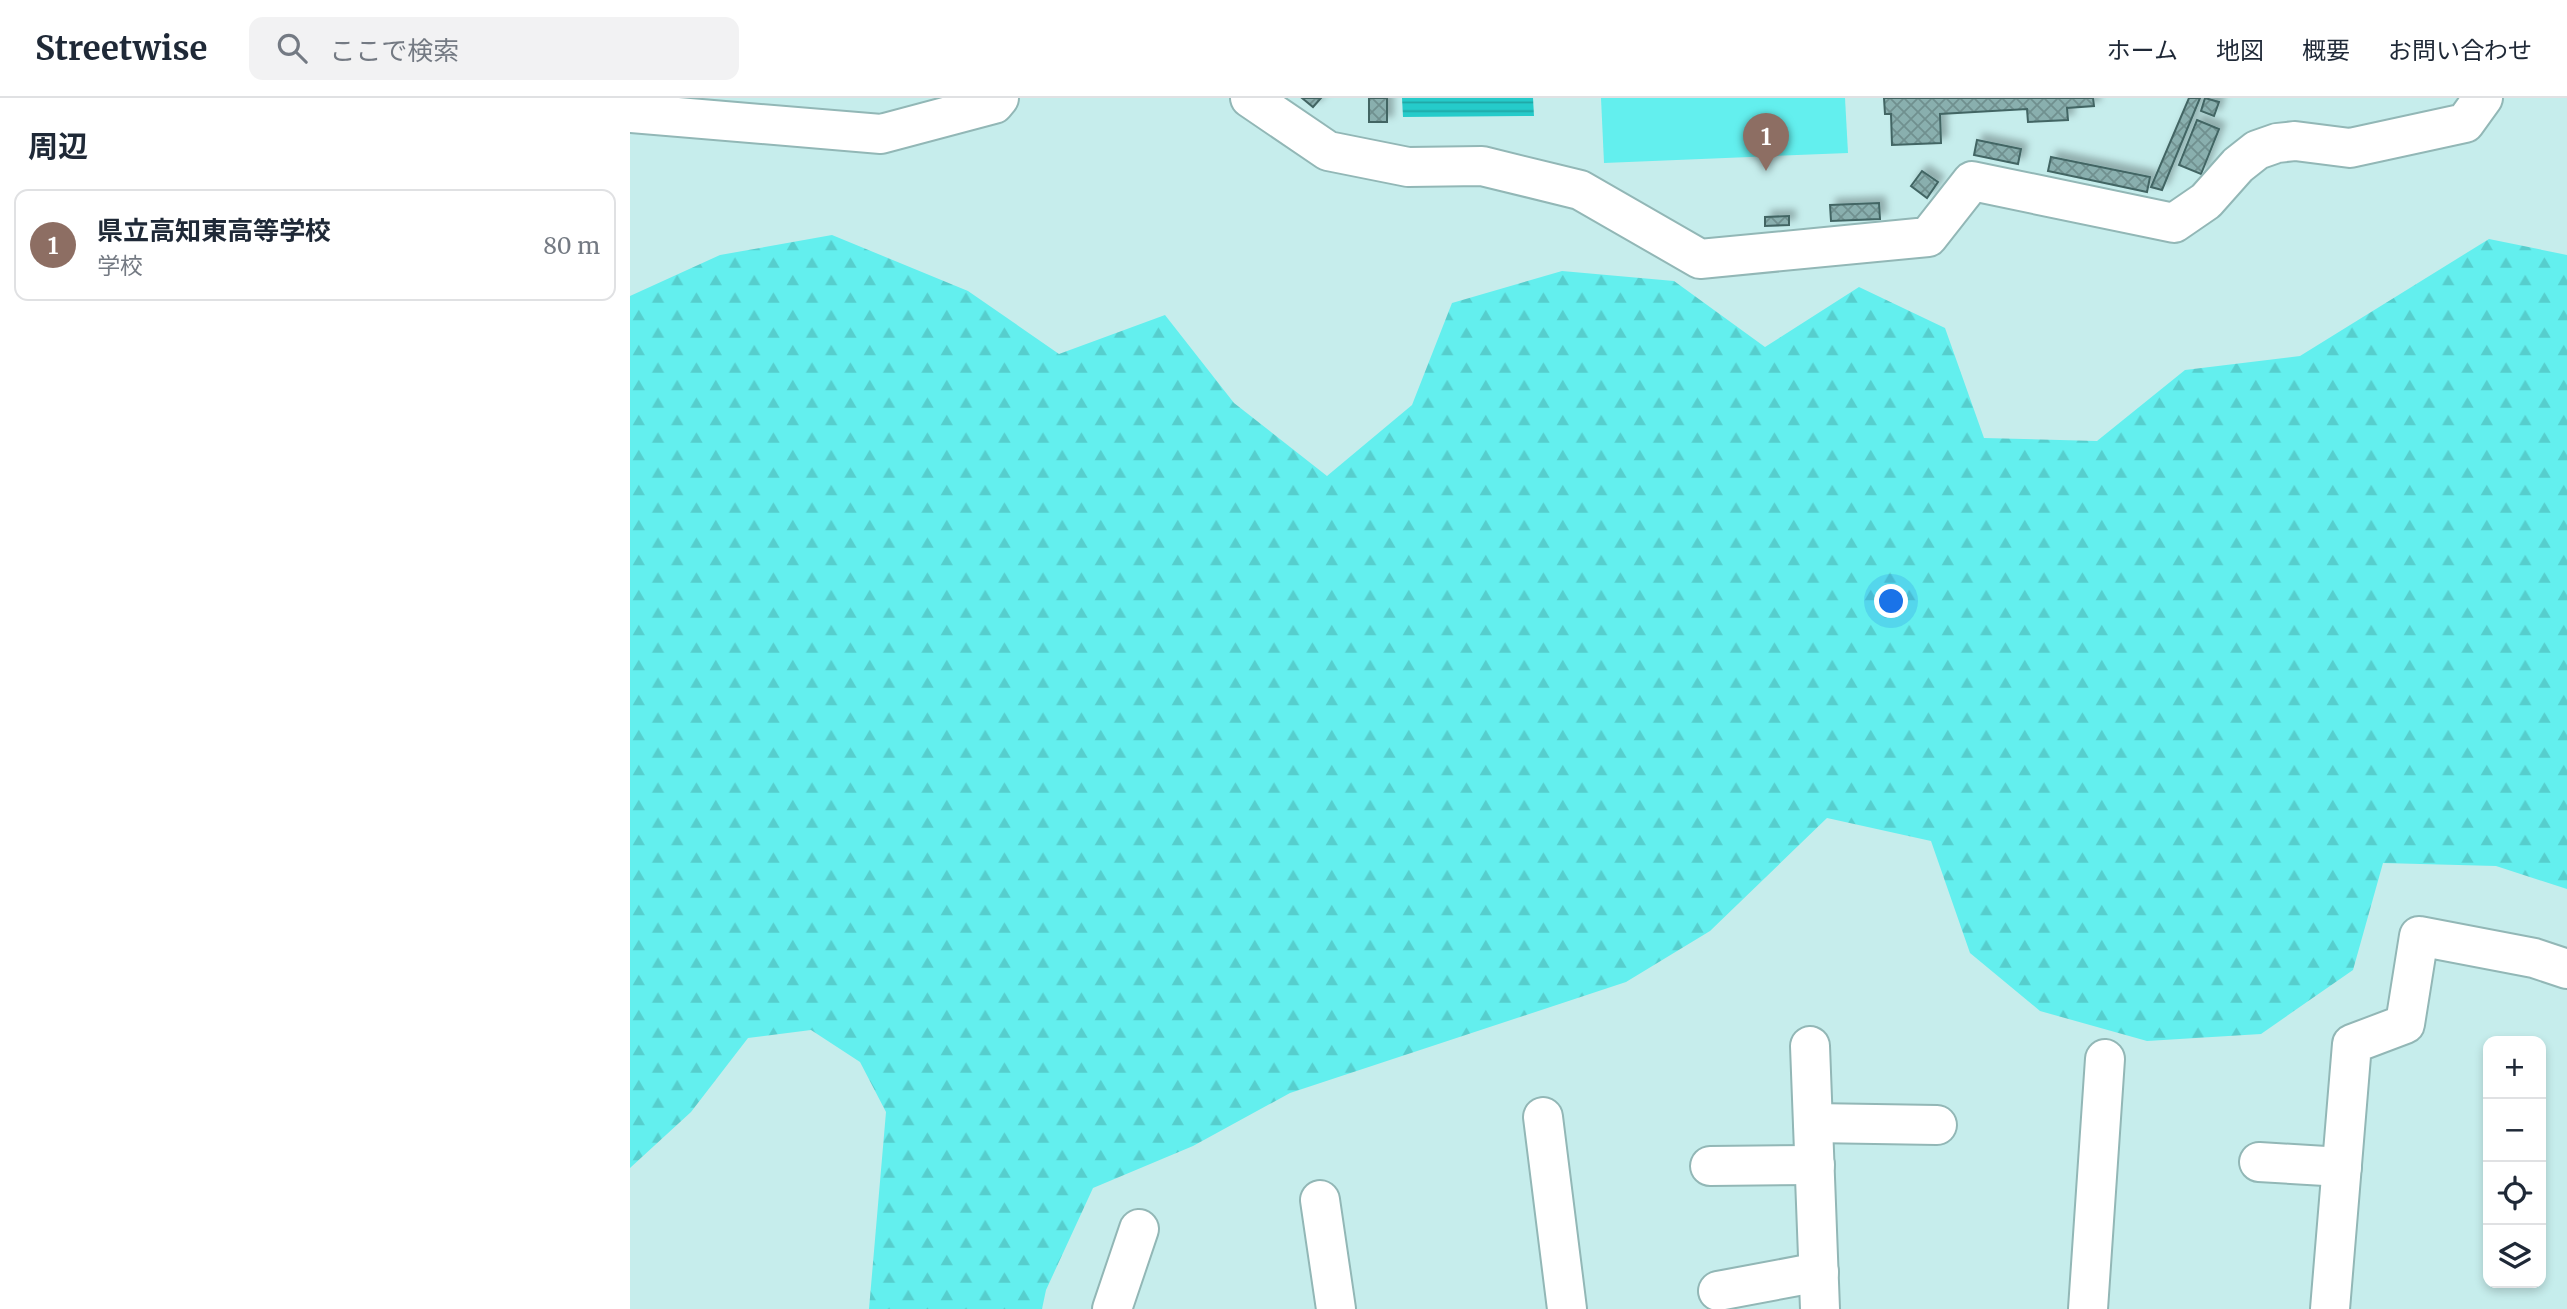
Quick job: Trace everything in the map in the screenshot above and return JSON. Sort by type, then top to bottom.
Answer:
[{"type":"street","points":[[630,113],[881,135],[993,104],[999,98]]},
{"type":"street","points":[[1250,98],[1328,151],[1408,167],[1482,166],[1580,190],[1700,259],[1928,237],[1972,181],[2174,223],[2206,201],[2238,165],[2257,150],[2277,143],[2295,141],[2350,148],[2465,123],[2483,98]]},
{"type":"street","points":[[2330,1309],[2352,1044],[2405,1024],[2419,936],[2534,958],[2567,970]]},
{"type":"street","points":[[1718,1291],[1819,1291],[1810,1046]]},
{"type":"street","points":[[2088,1309],[2105,1059]]},
{"type":"street","points":[[1543,1117],[1567,1309]]},
{"type":"street","points":[[1813,1123],[1937,1125]]},
{"type":"street","points":[[2259,1163],[2342,1167]]},
{"type":"street","points":[[1710,1166],[1815,1165]]},
{"type":"street","points":[[1320,1200],[1336,1309]]},
{"type":"street","points":[[1112,1309],[1139,1229]]},
{"type":"green space","points":[[1601,98],[1845,98],[1848,153],[1604,163]]},
{"type":"green space","points":[[832,235],[968,291],[1059,354],[1165,315],[1234,403],[1327,476],[1412,405],[1452,303],[1562,271],[1674,281],[1765,347],[1859,287],[1945,328],[1984,438],[2097,441],[2185,370],[2300,356],[2489,239],[2567,255],[2567,889],[2496,866],[2383,863],[2353,970],[2261,1034],[2147,1041],[2040,1011],[1970,953],[1931,841],[1827,818],[1710,931],[1626,982],[1290,1093],[1193,1146],[1093,1188],[1046,1290],[1042,1309],[869,1309],[886,1112],[860,1062],[811,1030],[748,1038],[691,1112],[630,1168],[630,296],[720,255]]},
{"type":"shaded area","points":[[1402,98],[1533,98],[1534,116],[1403,117]]},
{"type":"building","points":[[1302,98],[1321,98],[1313,107]]},
{"type":"building","points":[[1369,98],[1387,98],[1387,122],[1369,122]]},
{"type":"building","points":[[1884,98],[2093,98],[2094,106],[2067,108],[2068,120],[2028,122],[2027,109],[1940,114],[1941,143],[1892,145],[1891,114],[1885,114]]},
{"type":"building","points":[[2189,98],[2200,98],[2162,190],[2151,187]]},
{"type":"building","points":[[2205,98],[2219,102],[2214,116],[2201,111]]},
{"type":"building","points":[[2197,120],[2219,129],[2201,174],[2179,165]]},
{"type":"building","points":[[1977,140],[2021,149],[2018,164],[1974,155]]},
{"type":"building","points":[[2051,157],[2150,177],[2147,192],[2048,171]]},
{"type":"building","points":[[1922,171],[1938,182],[1927,198],[1911,186]]},
{"type":"building","points":[[1879,203],[1880,219],[1831,221],[1830,205]]},
{"type":"building","points":[[1789,216],[1789,225],[1765,226],[1765,217]]},
{"type":"place","name":"県立高知東高等学校","points":[[1766,171]]}]
